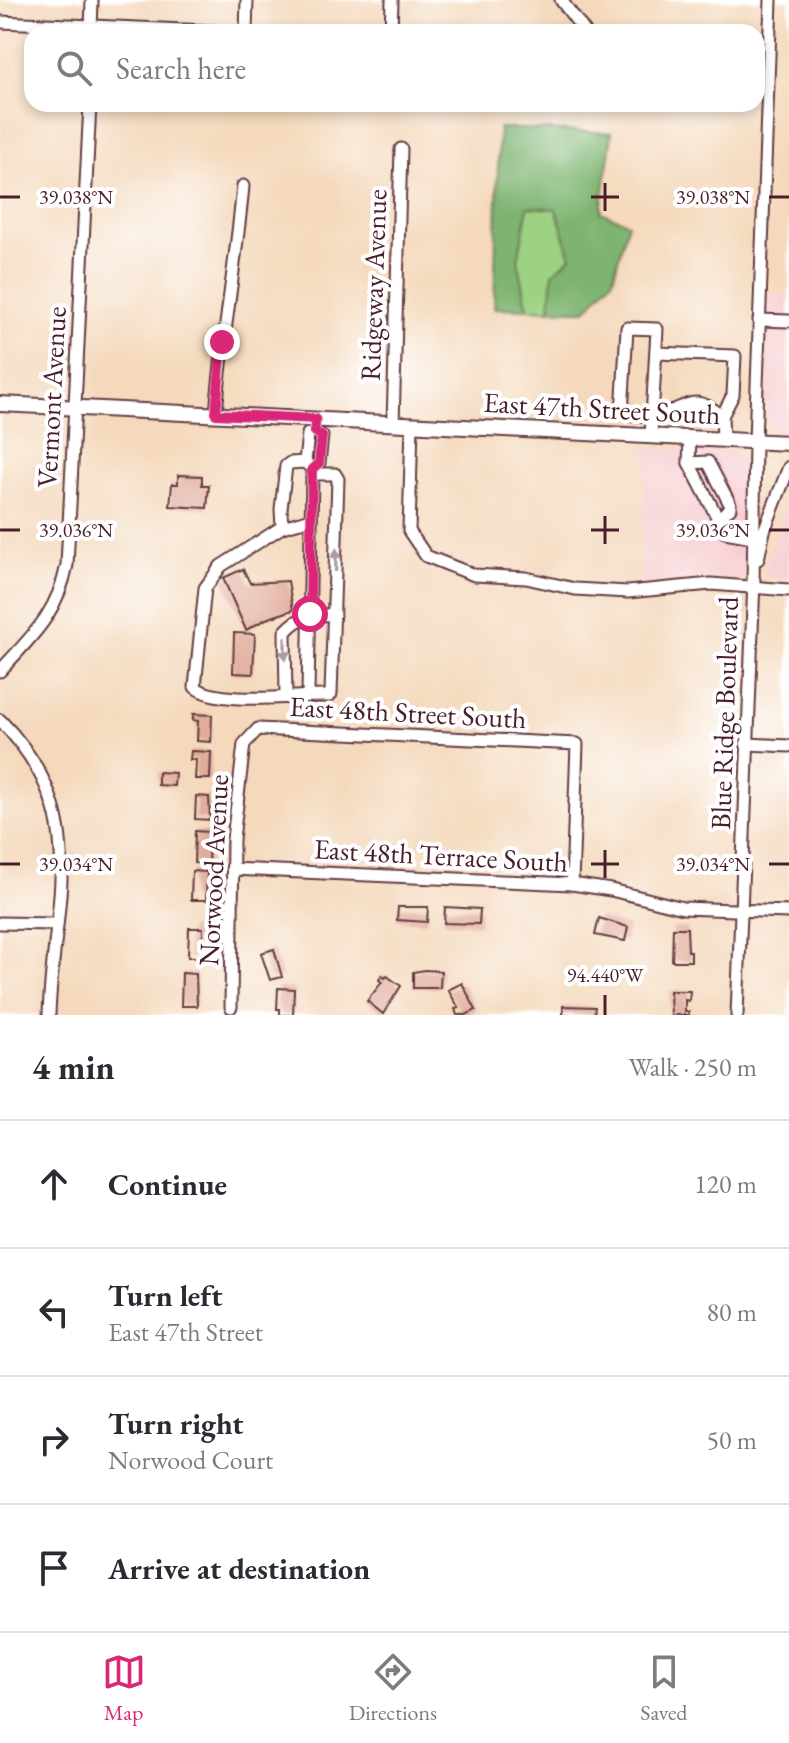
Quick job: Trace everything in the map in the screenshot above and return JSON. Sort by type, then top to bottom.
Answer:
[{"type":"main road","name":"East 47th Street South","points":[[0,404],[216,414],[315,425],[393,423],[789,443]]},
{"type":"street","points":[[91,24],[92,0]]},
{"type":"street","points":[[246,24],[247,0]]},
{"type":"street","points":[[391,24],[392,0]]},
{"type":"street","points":[[561,0],[579,24]]},
{"type":"street","points":[[765,43],[771,0]]},
{"type":"street","points":[[0,22],[30,24]]},
{"type":"street","name":"Vermont Avenue","points":[[0,671],[46,620],[62,591],[67,565],[90,112]]},
{"type":"street","points":[[753,587],[761,112]]},
{"type":"street","name":"Ridgeway Avenue","points":[[393,423],[401,149]]},
{"type":"street","points":[[216,414],[222,342],[230,307],[243,186]]},
{"type":"street","points":[[759,320],[789,321]]},
{"type":"street","points":[[646,436],[646,415],[657,329],[627,328],[622,414],[646,415],[659,416],[696,402],[707,404],[722,416]]},
{"type":"street","points":[[656,353],[735,356],[733,395],[722,416],[723,440]]},
{"type":"street","points":[[412,424],[409,531],[426,556],[474,575],[526,578],[575,589],[628,592],[711,584],[789,590]]},
{"type":"street","points":[[310,469],[319,463],[322,436],[315,425]]},
{"type":"street","points":[[690,438],[689,463],[708,462],[730,504],[730,508],[718,519],[725,532],[753,537]]},
{"type":"street","points":[[282,527],[286,466],[290,463],[335,474],[338,479],[331,694],[286,697],[203,695],[195,687],[205,588],[221,566],[282,527],[311,519]]},
{"type":"street","name":"Blue Ridge Boulevard","points":[[737,1015],[753,587],[764,531],[789,467]]},
{"type":"street","points":[[308,695],[310,469]]},
{"type":"street","points":[[774,501],[789,504]]},
{"type":"street","points":[[286,697],[285,632],[296,620],[310,614],[334,615]]},
{"type":"street","points":[[0,720],[23,746],[40,773],[54,803],[63,852],[49,1015]]},
{"type":"street","name":"East 48th Street South","points":[[248,737],[258,729],[577,744],[572,884]]},
{"type":"street","name":"Norwood Avenue","points":[[231,1007],[233,839],[244,744],[248,737]]},
{"type":"street","points":[[746,744],[789,746]]},
{"type":"street","name":"East 48th Terrace South","points":[[232,869],[572,884],[683,908],[789,912]]},
{"type":"street","points":[[0,923],[57,924]]},
{"type":"shaded area","points":[[768,294],[789,294],[789,432],[782,434],[773,432],[766,415]]},
{"type":"shaded area","points":[[646,447],[732,453],[748,461],[750,525],[743,578],[698,579],[640,586]]},
{"type":"shaded area","points":[[789,498],[789,581],[777,581],[766,574],[766,566]]},
{"type":"green space","points":[[499,128],[612,133],[601,212],[628,223],[613,279],[586,310],[550,310],[553,273],[571,257],[556,209],[528,207],[518,260],[528,309],[494,308]]},
{"type":"green space","points":[[527,207],[556,208],[571,258],[553,273],[550,310],[528,309],[518,260]]},
{"type":"building","points":[[178,475],[202,476],[202,485],[209,485],[207,508],[170,506],[172,484],[178,484]]},
{"type":"building","points":[[243,569],[250,583],[288,581],[293,610],[246,630],[223,578]]},
{"type":"building","points":[[234,633],[255,634],[253,674],[233,673]]},
{"type":"building","points":[[193,714],[212,715],[211,742],[197,741],[198,721],[193,720]]},
{"type":"building","points":[[191,751],[211,752],[210,779],[195,779],[196,760],[190,760]]},
{"type":"building","points":[[158,772],[175,773],[174,786],[158,785]]},
{"type":"building","points":[[196,796],[209,797],[210,820],[195,819]]},
{"type":"building","points":[[195,831],[209,832],[208,864],[194,863]]},
{"type":"building","points":[[192,871],[207,872],[206,900],[191,900]]},
{"type":"building","points":[[398,907],[428,907],[427,922],[397,920]]},
{"type":"building","points":[[445,907],[480,909],[479,924],[444,923]]},
{"type":"building","points":[[599,918],[628,927],[625,941],[595,935]]},
{"type":"building","points":[[189,928],[203,928],[202,957],[188,957]]},
{"type":"building","points":[[673,928],[687,928],[691,961],[672,961]]},
{"type":"building","points":[[274,949],[282,977],[270,980],[261,953]]},
{"type":"building","points":[[441,971],[440,988],[413,988],[413,972]]},
{"type":"building","points":[[182,973],[196,974],[197,1006],[181,1006]]},
{"type":"building","points":[[382,975],[401,986],[383,1014],[367,1001],[382,982],[379,980]]},
{"type":"building","points":[[462,983],[476,1010],[457,1015],[455,1009],[459,1008],[448,990]]},
{"type":"building","points":[[278,988],[294,989],[293,1015],[280,1015],[280,1009],[277,1009]]},
{"type":"building","points":[[670,991],[690,991],[689,1001],[685,1000],[685,1012],[689,1015],[671,1015]]},
{"type":"building","points":[[563,1006],[595,1007],[594,1015],[563,1015]]},
{"type":"route","points":[[222,342],[216,414],[316,419],[314,431],[322,436],[319,463],[312,469],[310,614]]}]
